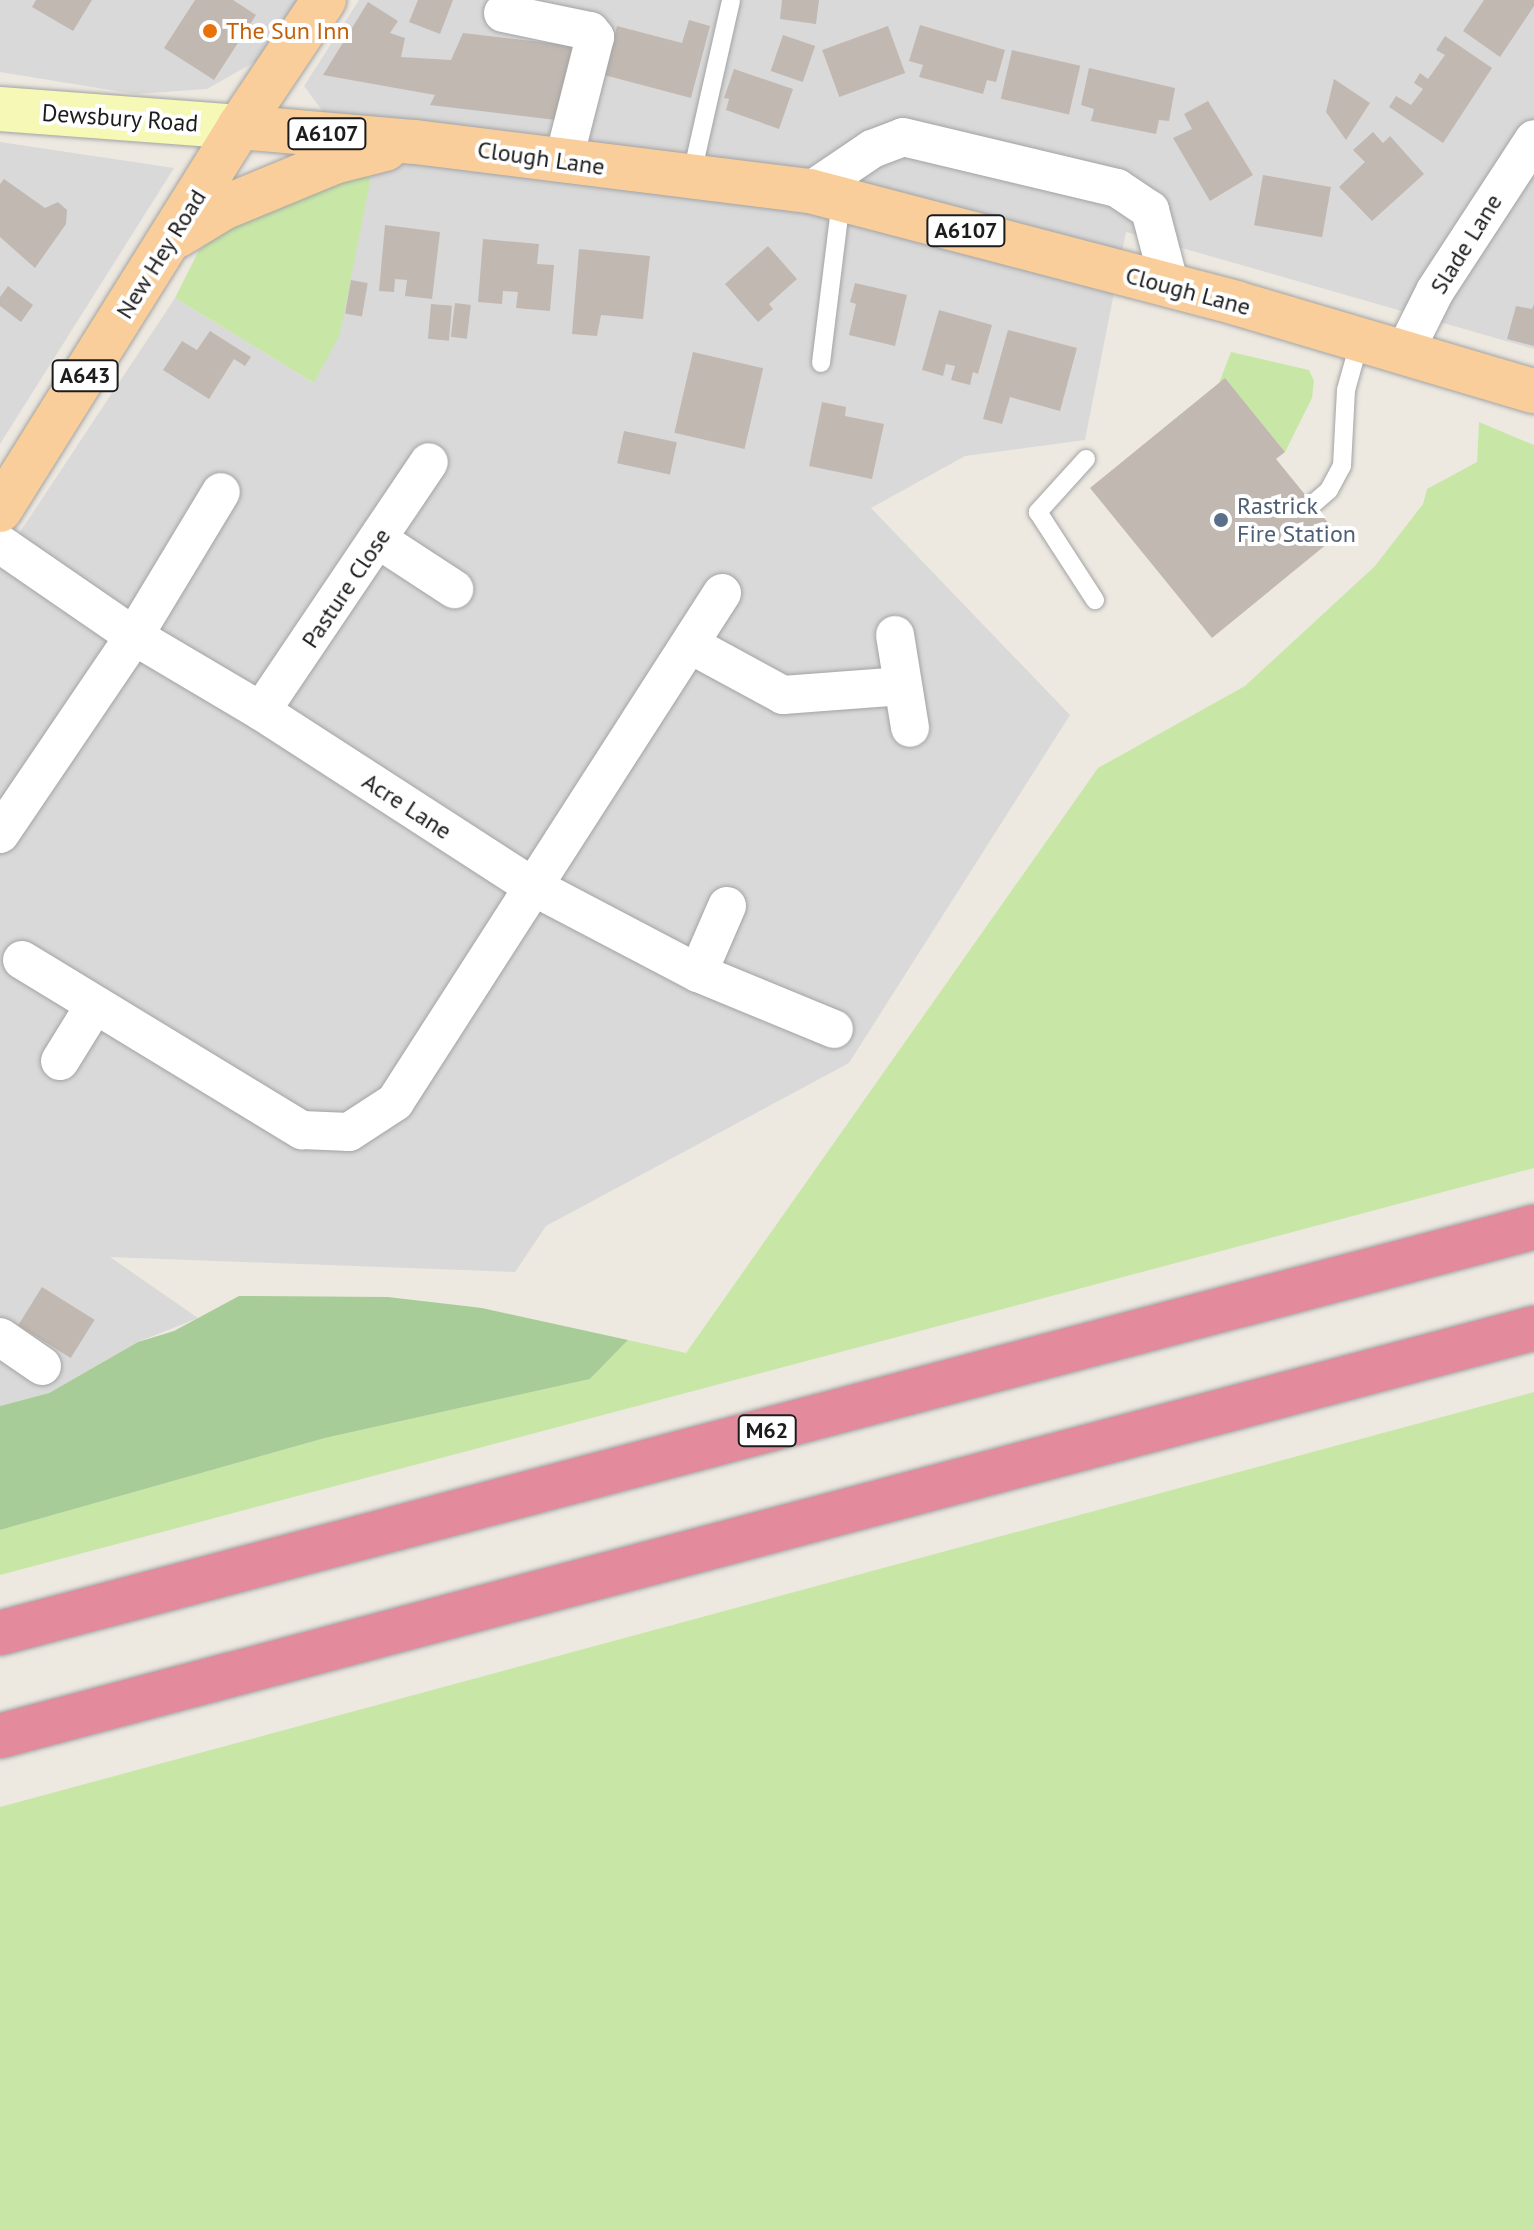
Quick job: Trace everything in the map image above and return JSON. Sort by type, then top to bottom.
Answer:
[{"type":"highway","name":"M62","points":[[0,1633],[1534,1227]]},
{"type":"highway","points":[[0,1736],[1534,1328]]},
{"type":"main road","name":"New Hey Road","points":[[0,510],[239,127],[324,0]]},
{"type":"main road","name":"Dewsbury Road","points":[[0,109],[239,127]]},
{"type":"main road","name":"Clough Lane","points":[[239,127],[564,159],[825,195],[1170,286],[1534,391]]},
{"type":"main road","points":[[169,241],[223,208],[334,162],[415,142]]},
{"type":"street","points":[[503,13],[590,31],[595,37],[564,159]]},
{"type":"street","points":[[825,195],[872,149],[903,137],[1117,188],[1150,210],[1170,286]]},
{"type":"street","name":"Slade Lane","points":[[1404,353],[1435,291],[1534,139]]},
{"type":"street","name":"Pasture Close","points":[[261,711],[429,462]]},
{"type":"street","points":[[0,834],[134,636],[221,492]]},
{"type":"street","points":[[379,540],[454,589]]},
{"type":"street","name":"Acre Lane","points":[[0,544],[134,636],[261,711],[532,886],[698,973],[834,1029]]},
{"type":"street","points":[[22,960],[302,1130],[349,1132],[395,1102],[722,593]]},
{"type":"street","points":[[895,635],[910,728]]},
{"type":"street","points":[[691,645],[783,695],[903,686]]},
{"type":"street","points":[[698,973],[727,906]]},
{"type":"street","points":[[60,1061],[94,1006]]},
{"type":"street","points":[[0,1337],[42,1366]]},
{"type":"lane","points":[[691,178],[731,0]]},
{"type":"lane","points":[[821,363],[825,195]]},
{"type":"lane","points":[[1313,504],[1329,490],[1342,466],[1346,390],[1360,340]]},
{"type":"lane","points":[[1086,459],[1038,512],[1095,600]]},
{"type":"shaded area","points":[[0,0],[301,0],[269,54],[207,89],[135,94],[0,72]]},
{"type":"shaded area","points":[[359,0],[1534,0],[1534,349],[1126,232],[1085,440],[965,456],[871,508],[1070,715],[849,1063],[546,1226],[515,1272],[110,1257],[198,1318],[138,1342],[49,1393],[0,1406],[0,562],[175,298],[314,383],[371,177],[304,86]]},
{"type":"shaded area","points":[[0,142],[174,168],[0,444]]},
{"type":"green space","points":[[346,175],[371,177],[340,334],[314,383],[175,298],[199,250],[234,224]]},
{"type":"green space","points":[[1231,352],[1309,370],[1314,381],[1312,398],[1285,452],[1225,379],[1219,383]]},
{"type":"green space","points":[[1479,422],[1534,445],[1534,1168],[0,1575],[0,1530],[325,1438],[590,1379],[628,1340],[686,1353],[1098,768],[1245,686],[1375,566],[1423,504],[1427,489],[1477,462]]},
{"type":"green space","points":[[239,1296],[388,1297],[482,1308],[628,1340],[590,1379],[325,1438],[0,1530],[0,1406],[49,1393],[138,1342],[174,1331]]},
{"type":"green space","points":[[1534,1392],[1534,2230],[0,2230],[0,1807]]},
{"type":"building","points":[[36,0],[92,0],[73,31],[32,7]]},
{"type":"building","name":"The Sun Inn","points":[[195,0],[233,0],[256,15],[214,80],[164,48]]},
{"type":"building","points":[[418,0],[453,0],[440,34],[409,22]]},
{"type":"building","points":[[782,0],[819,0],[816,24],[780,19]]},
{"type":"building","points":[[1484,0],[1534,0],[1534,6],[1500,57],[1463,31]]},
{"type":"building","points":[[368,2],[398,21],[390,33],[405,38],[401,57],[451,60],[463,33],[584,47],[564,121],[430,105],[435,95],[323,75]]},
{"type":"building","points":[[689,20],[710,26],[691,98],[604,75],[617,26],[682,43]]},
{"type":"building","points":[[920,25],[1005,50],[996,82],[987,80],[983,94],[919,77],[923,65],[909,61]]},
{"type":"building","points":[[888,26],[905,73],[839,97],[822,50]]},
{"type":"building","points":[[783,35],[815,46],[803,82],[771,71]]},
{"type":"building","points":[[1445,36],[1492,68],[1443,143],[1389,107],[1396,96],[1411,105],[1423,89],[1414,83],[1420,73],[1428,79],[1445,55],[1436,50]]},
{"type":"building","points":[[1012,50],[1080,66],[1069,114],[1001,99]]},
{"type":"building","points":[[1089,68],[1175,88],[1169,121],[1159,120],[1156,134],[1091,121],[1094,109],[1081,105]]},
{"type":"building","points":[[734,69],[793,89],[779,129],[726,110],[729,99],[724,98]]},
{"type":"building","points":[[1334,79],[1370,103],[1346,140],[1326,112]]},
{"type":"building","points":[[1208,101],[1253,175],[1210,201],[1173,138],[1192,129],[1184,114]]},
{"type":"building","points":[[1373,132],[1383,143],[1390,136],[1424,174],[1372,221],[1339,187],[1365,162],[1353,150]]},
{"type":"building","points":[[1263,175],[1331,187],[1322,237],[1254,225]]},
{"type":"building","points":[[4,179],[45,208],[58,202],[67,210],[66,224],[35,268],[0,237],[0,184]]},
{"type":"building","points":[[385,225],[440,232],[432,299],[405,296],[407,280],[395,279],[394,292],[379,291]]},
{"type":"building","points":[[483,239],[539,244],[537,264],[554,265],[550,311],[516,308],[518,292],[503,291],[502,304],[478,302]]},
{"type":"building","points":[[768,246],[797,279],[769,304],[773,309],[758,322],[725,284]]},
{"type":"building","points":[[579,249],[650,256],[643,319],[601,315],[597,336],[572,334]]},
{"type":"building","points":[[351,280],[368,283],[362,316],[345,313]]},
{"type":"building","points":[[855,283],[907,295],[895,346],[849,335],[856,304],[850,302]]},
{"type":"building","points":[[8,286],[33,305],[21,322],[0,306],[0,297]]},
{"type":"building","points":[[455,303],[471,305],[467,339],[451,337]]},
{"type":"building","points":[[431,304],[452,306],[449,341],[428,339]]},
{"type":"building","points":[[1534,304],[1534,346],[1507,339],[1516,306],[1532,309]]},
{"type":"building","points":[[939,310],[992,325],[978,374],[973,372],[970,385],[951,380],[955,366],[946,364],[943,376],[922,370]]},
{"type":"building","points":[[1008,330],[1077,348],[1060,411],[1010,397],[1002,424],[983,419]]},
{"type":"building","points":[[210,331],[251,357],[245,366],[234,359],[209,399],[163,370],[182,341],[197,350]]},
{"type":"building","points":[[693,352],[763,368],[744,449],[674,433]]},
{"type":"building","name":"Rastrick Fire Station","points":[[1225,378],[1285,452],[1276,459],[1338,535],[1212,638],[1090,488]]},
{"type":"building","points":[[822,402],[846,407],[845,416],[884,424],[872,479],[809,466]]},
{"type":"building","points":[[624,431],[677,442],[670,475],[617,463]]},
{"type":"building","points":[[42,1287],[95,1320],[71,1358],[18,1325]]},
{"type":"place","name":"The Sun Inn","points":[[210,31]]},
{"type":"place","name":"Rastrick Fire Station","points":[[1221,520]]}]
